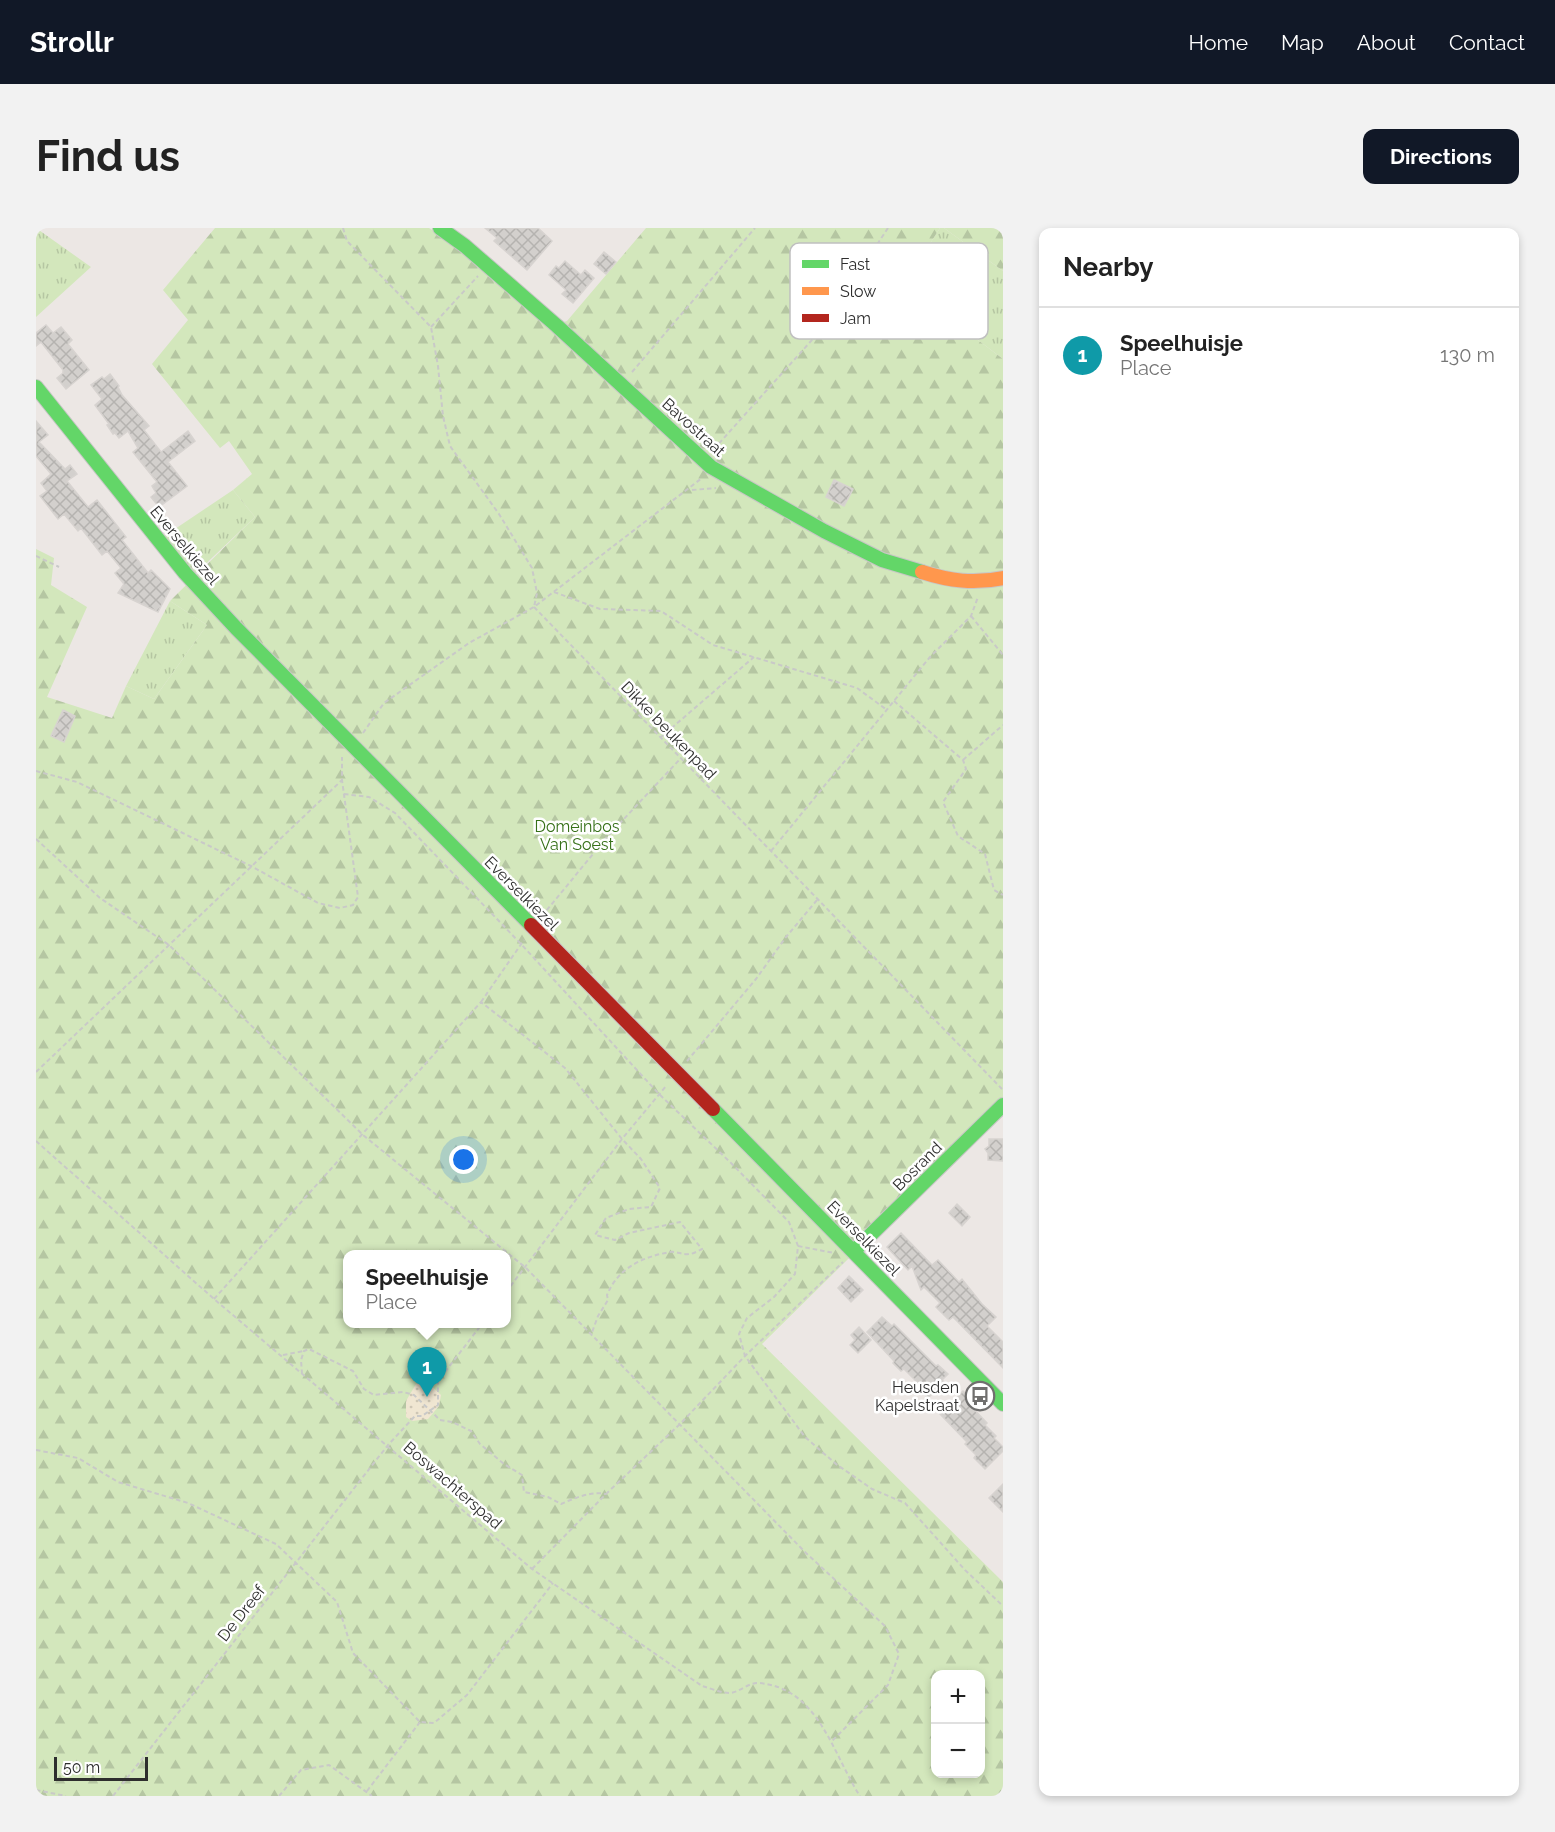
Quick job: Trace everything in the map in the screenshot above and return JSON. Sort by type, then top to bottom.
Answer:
[{"type":"street","name":"Bavostraat","points":[[440,228],[489,267],[708,463],[772,503],[882,560],[944,579],[963,582],[983,582],[1003,578]]},
{"type":"street","name":"Everselkiezel","points":[[36,387],[185,573],[236,628],[1003,1404]]},
{"type":"street","name":"Bosrand","points":[[854,1251],[1003,1105]]},
{"type":"path","points":[[343,228],[347,241],[430,327],[438,366],[443,416],[450,446],[499,514],[532,568],[537,593],[534,607]]},
{"type":"path","points":[[622,385],[754,228]]},
{"type":"path","points":[[878,243],[888,228]]},
{"type":"path","points":[[430,327],[473,280],[489,267]]},
{"type":"path","points":[[36,771],[77,782],[251,866],[318,903],[340,908],[353,905],[358,897],[341,759],[384,703],[469,643],[534,607],[698,483],[708,463],[813,339]]},
{"type":"path","points":[[36,556],[59,567]]},
{"type":"path","points":[[771,852],[930,657],[971,616],[983,582]]},
{"type":"path","points":[[554,592],[600,609],[661,611],[713,645],[856,688],[887,710]]},
{"type":"path","name":"Dikke beukenpad","points":[[534,607],[1003,1090]]},
{"type":"path","points":[[971,616],[1003,656]]},
{"type":"path","points":[[660,738],[754,657]]},
{"type":"path","points":[[894,701],[963,760],[966,769],[943,802],[958,836],[985,854],[994,890],[1003,895]]},
{"type":"path","points":[[963,760],[1003,725]]},
{"type":"path","points":[[214,1299],[481,1002],[533,927],[607,837],[681,759]]},
{"type":"path","points":[[36,1072],[342,780]]},
{"type":"path","points":[[344,794],[369,797],[395,813],[521,944],[659,1094],[789,1222],[798,1246],[795,1274],[774,1297],[747,1318],[739,1334],[745,1356],[805,1437],[836,1464],[872,1489],[905,1503],[965,1570],[1003,1606]]},
{"type":"path","points":[[36,839],[100,898],[170,945],[363,1135],[504,1250]]},
{"type":"path","points":[[511,1287],[622,1138],[756,979],[817,900]]},
{"type":"path","points":[[481,1002],[565,1068],[641,1158],[660,1188],[651,1207],[629,1209],[606,1218],[596,1235],[615,1240],[629,1233],[680,1222],[702,1249],[688,1255],[673,1251],[626,1268],[617,1275],[609,1289],[608,1300],[598,1316],[591,1335]]},
{"type":"path","points":[[999,1085],[1003,1081]]},
{"type":"path","name":"Boswachterspad","points":[[36,1141],[214,1299],[532,1569],[702,1686],[730,1693],[758,1682],[784,1689],[809,1707],[832,1741],[860,1796]]},
{"type":"path","points":[[798,1246],[840,1254],[854,1251]]},
{"type":"path","points":[[532,1569],[680,1424],[745,1356],[854,1251]]},
{"type":"path","points":[[511,1256],[526,1268],[806,1553],[885,1626],[899,1654],[888,1685],[832,1741]]},
{"type":"path","points":[[430,1410],[438,1404],[438,1381],[478,1328]]},
{"type":"path","points":[[282,1356],[309,1349],[353,1371],[364,1389],[374,1395],[403,1392],[414,1395],[440,1420],[452,1422],[471,1431],[480,1444],[504,1464],[522,1475],[524,1492],[548,1497],[561,1504],[576,1497],[602,1492],[606,1494]]},
{"type":"path","points":[[302,1374],[301,1360],[304,1351]]},
{"type":"path","name":"De Dreef","points":[[113,1796],[388,1445],[414,1416],[422,1416],[430,1410]]},
{"type":"path","points":[[36,1450],[78,1458],[118,1482],[188,1503],[276,1544],[338,1602],[353,1653],[420,1722],[434,1724],[467,1695],[553,1583]]},
{"type":"path","points":[[367,1791],[420,1722]]},
{"type":"path","points":[[279,1796],[301,1770],[329,1765],[372,1796]]},
{"type":"path","points":[[36,1790],[66,1796]]},
{"type":"green space","points":[[36,228],[91,267],[36,317]]},
{"type":"green space","name":"Domeinbos Van Soest","points":[[215,228],[429,228],[443,237],[550,326],[567,321],[646,228],[940,228],[930,243],[790,243],[790,339],[977,339],[1003,359],[1003,1106],[762,1344],[1003,1582],[1003,1796],[36,1796],[36,549],[54,558],[51,585],[87,607],[47,697],[112,718],[126,686],[154,699],[207,625],[170,601],[255,517],[233,490],[252,474],[229,441],[220,448],[152,364],[188,320],[163,290]]},
{"type":"green space","points":[[940,228],[944,228],[965,243],[930,243]]},
{"type":"green space","points":[[944,228],[1003,228],[1003,271],[988,260],[988,243],[965,243]]},
{"type":"green space","points":[[988,260],[1003,271],[1003,359],[977,339],[988,339]]},
{"type":"green space","points":[[233,490],[255,517],[194,575],[163,537]]},
{"type":"green space","points":[[170,601],[207,625],[154,699],[126,686]]},
{"type":"sand","points":[[428,1383],[441,1395],[439,1406],[428,1419],[412,1421],[406,1417],[406,1401],[416,1384]]},
{"type":"building","points":[[485,228],[538,228],[552,241],[527,270],[494,241],[497,238]]},
{"type":"building","points":[[604,252],[616,262],[606,274],[594,264]]},
{"type":"building","points":[[565,261],[581,275],[585,270],[594,278],[573,303],[562,294],[566,290],[549,275],[556,266],[559,268]]},
{"type":"building","points":[[46,325],[53,333],[61,327],[72,340],[68,344],[89,370],[66,389],[57,378],[63,370],[41,342],[36,346],[36,333]]},
{"type":"building","points":[[110,374],[119,386],[122,395],[149,426],[144,430],[161,452],[188,431],[195,441],[168,462],[187,486],[159,507],[151,497],[156,493],[152,486],[157,482],[133,452],[138,448],[128,431],[119,438],[115,433],[113,434],[107,425],[109,424],[95,405],[102,399],[91,385]]},
{"type":"building","points":[[36,421],[48,435],[39,442],[65,469],[70,465],[77,474],[67,481],[88,507],[97,500],[126,537],[122,540],[148,573],[151,570],[170,589],[158,612],[118,593],[124,584],[115,573],[121,568],[107,551],[102,555],[81,528],[78,531],[64,514],[58,519],[40,496],[47,491],[41,483],[51,474],[36,456]]},
{"type":"building","points":[[834,480],[853,489],[844,506],[826,497]]},
{"type":"building","points":[[63,710],[75,716],[64,742],[51,736]]},
{"type":"building","points":[[989,1139],[1003,1139],[1003,1161],[988,1160],[988,1153],[985,1149],[989,1146]]},
{"type":"building","points":[[957,1204],[970,1217],[962,1226],[949,1213]]},
{"type":"building","points":[[901,1233],[932,1265],[938,1260],[959,1282],[962,1279],[996,1317],[987,1326],[1003,1342],[1003,1368],[953,1317],[949,1320],[936,1307],[940,1303],[924,1287],[921,1290],[912,1266],[908,1270],[887,1247]]},
{"type":"building","points":[[849,1276],[863,1290],[851,1302],[838,1288]]},
{"type":"building","points":[[882,1317],[892,1326],[894,1324],[936,1366],[938,1365],[948,1374],[942,1380],[944,1382],[928,1398],[916,1386],[918,1383],[904,1369],[901,1371],[893,1363],[894,1361],[867,1332]]},
{"type":"building","points":[[859,1327],[871,1340],[858,1353],[850,1345],[855,1340],[851,1335]]},
{"type":"building","points":[[963,1391],[972,1399],[968,1403],[987,1423],[985,1425],[1003,1447],[1003,1451],[985,1469],[974,1458],[976,1455],[965,1444],[967,1442],[940,1414]]},
{"type":"building","points":[[1003,1484],[1003,1512],[989,1498]]},
{"type":"traffic: fast","points":[[440,228],[465,246],[557,326],[711,467],[824,531],[882,560],[922,572]]},
{"type":"traffic: fast","points":[[36,387],[185,573],[236,628],[531,925]]},
{"type":"traffic: fast","points":[[854,1251],[1003,1105]]},
{"type":"traffic: fast","points":[[713,1109],[1003,1404]]},
{"type":"traffic: slow","points":[[922,572],[962,581],[1003,578]]},
{"type":"traffic: jam","points":[[531,925],[713,1109]]},
{"type":"place","name":"Heusden Kapelstraat","points":[[980,1396]]},
{"type":"place","name":"Speelhuisje","points":[[427,1397]]}]
